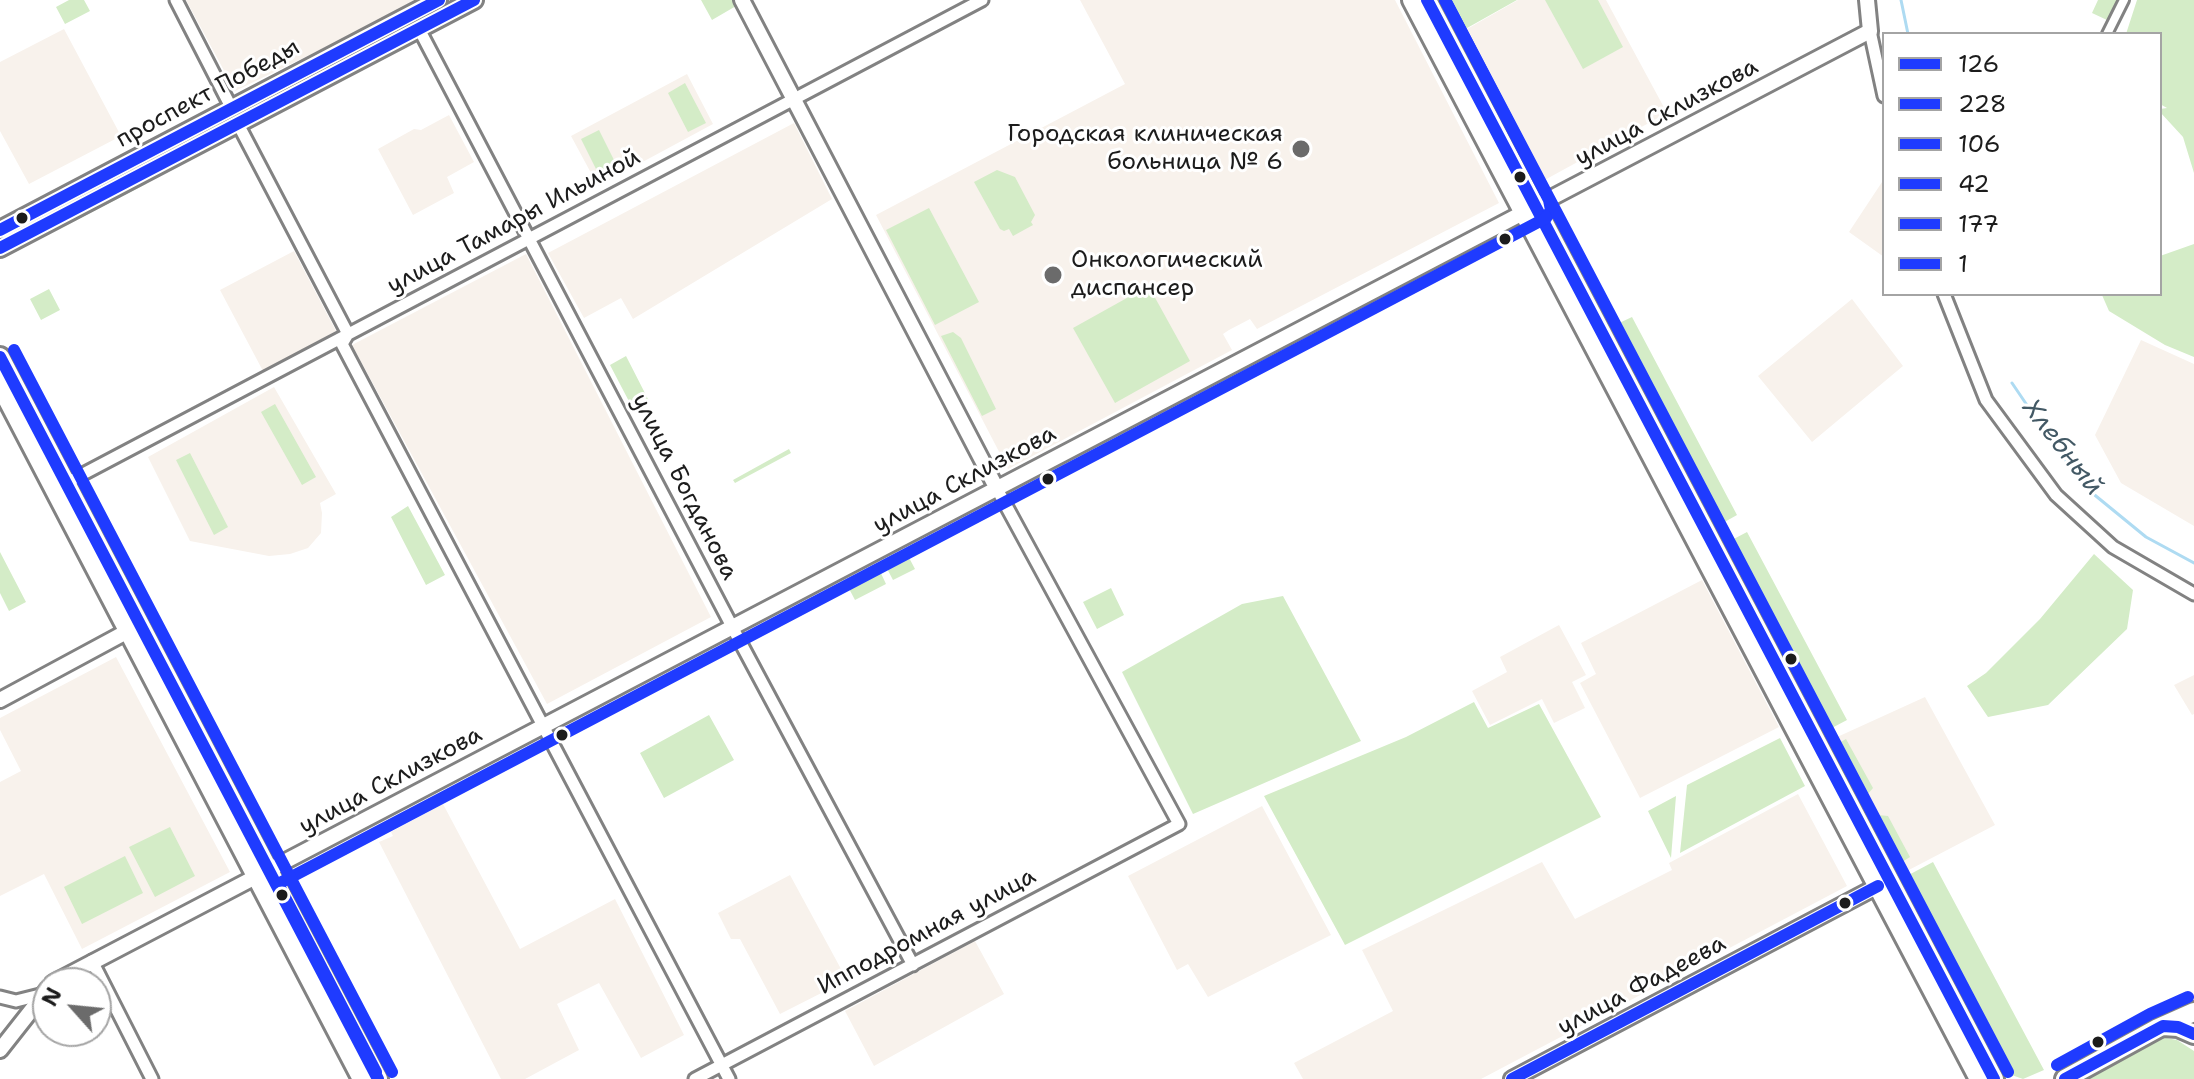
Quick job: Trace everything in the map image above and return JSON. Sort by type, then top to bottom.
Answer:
[{"type":"main road","name":"проспект Победы","points":[[0,248],[438,0]]},
{"type":"main road","name":"проспект Победы","points":[[0,230],[474,0]]},
{"type":"main road","points":[[1412,0],[1812,732],[1994,1079]]},
{"type":"main road","points":[[1427,0],[1529,210],[1979,1079]]},
{"type":"main road","points":[[0,357],[262,873],[362,1079]]},
{"type":"main road","points":[[0,385],[128,631],[378,1079]]},
{"type":"main road","points":[[1793,725],[1802,725],[1812,732]]},
{"type":"main road","points":[[2065,1079],[2194,1012]]},
{"type":"main road","points":[[2163,1026],[2178,1027],[2194,1034]]},
{"type":"street","points":[[176,0],[348,334],[342,344],[729,1079]]},
{"type":"street","points":[[742,0],[997,489]]},
{"type":"street","name":"улица Тамары Ильиной","points":[[66,483],[982,0]]},
{"type":"street","points":[[1867,0],[1882,87]]},
{"type":"street","points":[[2108,32],[2124,0]]},
{"type":"street","name":"улица Богданова","points":[[419,29],[913,965]]},
{"type":"street","name":"улица Склизкова","points":[[83,967],[1870,31]]},
{"type":"street","points":[[1945,296],[1986,400],[2056,495],[2113,547],[2194,594]]},
{"type":"street","name":"Ипподромная улица","points":[[695,1079],[1179,824],[997,489]]},
{"type":"street","points":[[0,700],[128,631]]},
{"type":"street","name":"улица Фадеева","points":[[1512,1079],[1878,886]]},
{"type":"street","points":[[92,961],[152,1079]]},
{"type":"street","points":[[0,997],[16,1001],[32,995]]},
{"type":"street","name":"улица Склизкова","points":[[0,1050],[32,1010]]},
{"type":"shaded area","points":[[186,0],[423,0],[235,91]]},
{"type":"shaded area","points":[[1080,0],[1395,0],[1499,203],[1257,329],[1250,319],[1229,330],[1223,334],[1232,350],[1008,469],[876,215],[1125,84]]},
{"type":"shaded area","points":[[1518,0],[1606,0],[1667,113],[1541,182],[1460,33]]},
{"type":"shaded area","points":[[64,29],[121,136],[29,184],[0,131],[0,62]]},
{"type":"shaded area","points":[[687,74],[713,124],[598,186],[571,136]]},
{"type":"shaded area","points":[[449,115],[474,162],[447,177],[454,193],[413,215],[378,149],[414,129],[421,130]]},
{"type":"shaded area","points":[[794,123],[832,199],[633,319],[621,298],[584,318],[548,253]]},
{"type":"shaded area","points":[[1882,182],[1882,256],[1849,232]]},
{"type":"shaded area","points":[[294,251],[336,331],[263,371],[220,290]]},
{"type":"shaded area","points":[[526,254],[711,617],[547,704],[352,345]]},
{"type":"shaded area","points":[[1852,299],[1903,366],[1812,442],[1758,376]]},
{"type":"shaded area","points":[[2141,340],[2194,364],[2194,526],[2121,483],[2095,435]]},
{"type":"shaded area","points":[[274,387],[336,494],[320,503],[321,533],[308,548],[269,556],[190,541],[148,457]]},
{"type":"shaded area","points":[[1702,580],[1779,727],[1640,798],[1580,683],[1596,674],[1581,643]]},
{"type":"shaded area","points":[[1559,625],[1586,675],[1572,682],[1585,708],[1554,723],[1542,699],[1490,725],[1472,691],[1507,672],[1500,657]]},
{"type":"shaded area","points":[[116,657],[230,872],[82,949],[44,874],[0,896],[0,782],[21,771],[0,730],[0,718]]},
{"type":"shaded area","points":[[2194,675],[2194,714],[2192,715],[2174,685]]},
{"type":"shaded area","points":[[1925,697],[1995,825],[1905,872],[1835,738]]},
{"type":"shaded area","points":[[1798,794],[1847,886],[1481,1079],[1303,1079],[1294,1063],[1393,1011],[1362,950],[1542,862],[1575,919],[1672,870],[1669,863]]},
{"type":"shaded area","points":[[443,804],[520,949],[615,899],[684,1035],[641,1058],[599,983],[557,1004],[579,1050],[525,1079],[501,1079],[379,842],[393,836],[391,832]]},
{"type":"shaded area","points":[[1262,806],[1331,935],[1208,997],[1188,964],[1177,970],[1128,876]]},
{"type":"shaded area","points":[[790,875],[847,980],[780,1014],[740,939],[731,939],[718,913]]},
{"type":"shaded area","points":[[975,941],[1004,994],[874,1066],[845,1011]]},
{"type":"green space","points":[[69,0],[84,0],[90,11],[65,24],[56,7]]},
{"type":"green space","points":[[701,0],[732,0],[736,6],[712,20]]},
{"type":"green space","points":[[1443,0],[1517,0],[1460,32]]},
{"type":"green space","points":[[1545,0],[1598,0],[1623,47],[1583,69]]},
{"type":"green space","points":[[2098,0],[2117,0],[2107,20],[2092,13]]},
{"type":"green space","points":[[2137,0],[2194,0],[2194,173],[2183,137],[2162,114],[2162,109],[2167,108],[2162,105],[2162,32],[2127,32]]},
{"type":"green space","points":[[685,83],[706,123],[688,132],[668,93]]},
{"type":"green space","points":[[599,130],[619,170],[601,179],[581,139]]},
{"type":"green space","points":[[997,170],[1015,177],[1035,215],[1031,222],[1033,225],[1013,236],[1009,229],[1000,229],[974,182]]},
{"type":"green space","points":[[143,178],[146,184],[65,226],[62,221]]},
{"type":"green space","points":[[929,208],[979,302],[935,325],[886,230]]},
{"type":"green space","points":[[2194,244],[2194,357],[2165,345],[2109,311],[2102,296],[2162,296],[2162,255]]},
{"type":"green space","points":[[49,289],[60,310],[41,320],[30,299]]},
{"type":"green space","points":[[1143,289],[1153,294],[1190,361],[1115,403],[1073,328]]},
{"type":"green space","points":[[1632,317],[1737,515],[1721,524],[1615,325]]},
{"type":"green space","points":[[953,332],[961,338],[996,409],[982,416],[941,336]]},
{"type":"green space","points":[[626,356],[649,401],[633,409],[610,365]]},
{"type":"green space","points":[[275,404],[316,477],[302,485],[261,412]]},
{"type":"green space","points":[[789,449],[791,453],[735,483],[733,480]]},
{"type":"green space","points":[[190,453],[228,527],[214,535],[176,460]]},
{"type":"green space","points":[[408,506],[445,575],[426,585],[391,517]]},
{"type":"green space","points":[[1747,532],[1847,720],[1828,730],[1728,542]]},
{"type":"green space","points":[[0,552],[26,602],[9,611],[0,593]]},
{"type":"green space","points":[[906,552],[915,569],[893,580],[884,563]]},
{"type":"green space","points":[[2094,554],[2133,590],[2127,629],[2048,705],[1988,717],[1967,686],[1986,673],[2040,619]]},
{"type":"green space","points":[[878,567],[886,584],[855,600],[846,583]]},
{"type":"green space","points":[[1111,588],[1124,615],[1097,629],[1083,602]]},
{"type":"green space","points":[[1283,596],[1361,741],[1193,814],[1122,672],[1242,604]]},
{"type":"green space","points":[[1474,702],[1488,728],[1539,704],[1601,817],[1345,945],[1264,796],[1406,737]]},
{"type":"green space","points":[[709,715],[734,760],[664,798],[640,753]]},
{"type":"green space","points":[[1780,738],[1805,786],[1680,853],[1687,785]]},
{"type":"green space","points":[[1846,739],[1873,788],[1867,795],[1839,743]]},
{"type":"green space","points":[[1676,796],[1671,858],[1648,811]]},
{"type":"green space","points":[[1869,815],[1874,815],[1899,863],[1895,865]]},
{"type":"green space","points":[[1878,815],[1888,816],[1910,857],[1902,862]]},
{"type":"green space","points":[[170,827],[195,876],[155,897],[129,847]]},
{"type":"green space","points":[[125,856],[143,893],[82,924],[64,887]]},
{"type":"green space","points":[[1933,862],[2044,1070],[2023,1079],[2006,1073],[1903,878]]},
{"type":"green space","points":[[2161,1037],[2177,1040],[2194,1051],[2194,1079],[2086,1079]]},
{"type":"waterway","name":"Хлебный","points":[[1901,0],[1908,32]]},
{"type":"waterway","name":"Хлебный","points":[[2012,383],[2056,448],[2091,492],[2146,537],[2194,563]]},
{"type":"transit line","name":"42","points":[[0,230],[439,0]]},
{"type":"transit line","name":"177","points":[[0,248],[474,0]]},
{"type":"transit line","name":"126","points":[[1427,0],[1994,1079]]},
{"type":"transit line","name":"106","points":[[376,1072],[278,884],[1546,218],[1551,210],[1549,200],[1445,0]]},
{"type":"transit line","name":"42","points":[[1445,0],[2008,1072]]},
{"type":"transit line","name":"1","points":[[14,350],[392,1072]]},
{"type":"transit line","name":"228","points":[[0,357],[378,1079]]},
{"type":"transit line","name":"126","points":[[1512,1079],[1878,886]]},
{"type":"transit line","name":"42","points":[[2057,1065],[2150,1014],[2188,997]]},
{"type":"transit line","name":"126","points":[[2065,1079],[2163,1026],[2178,1027],[2194,1034]]},
{"type":"place","name":"Городская клиническая больница № 6","points":[[1301,149]]},
{"type":"place","name":"Онкологический диспансер","points":[[1053,275]]}]
